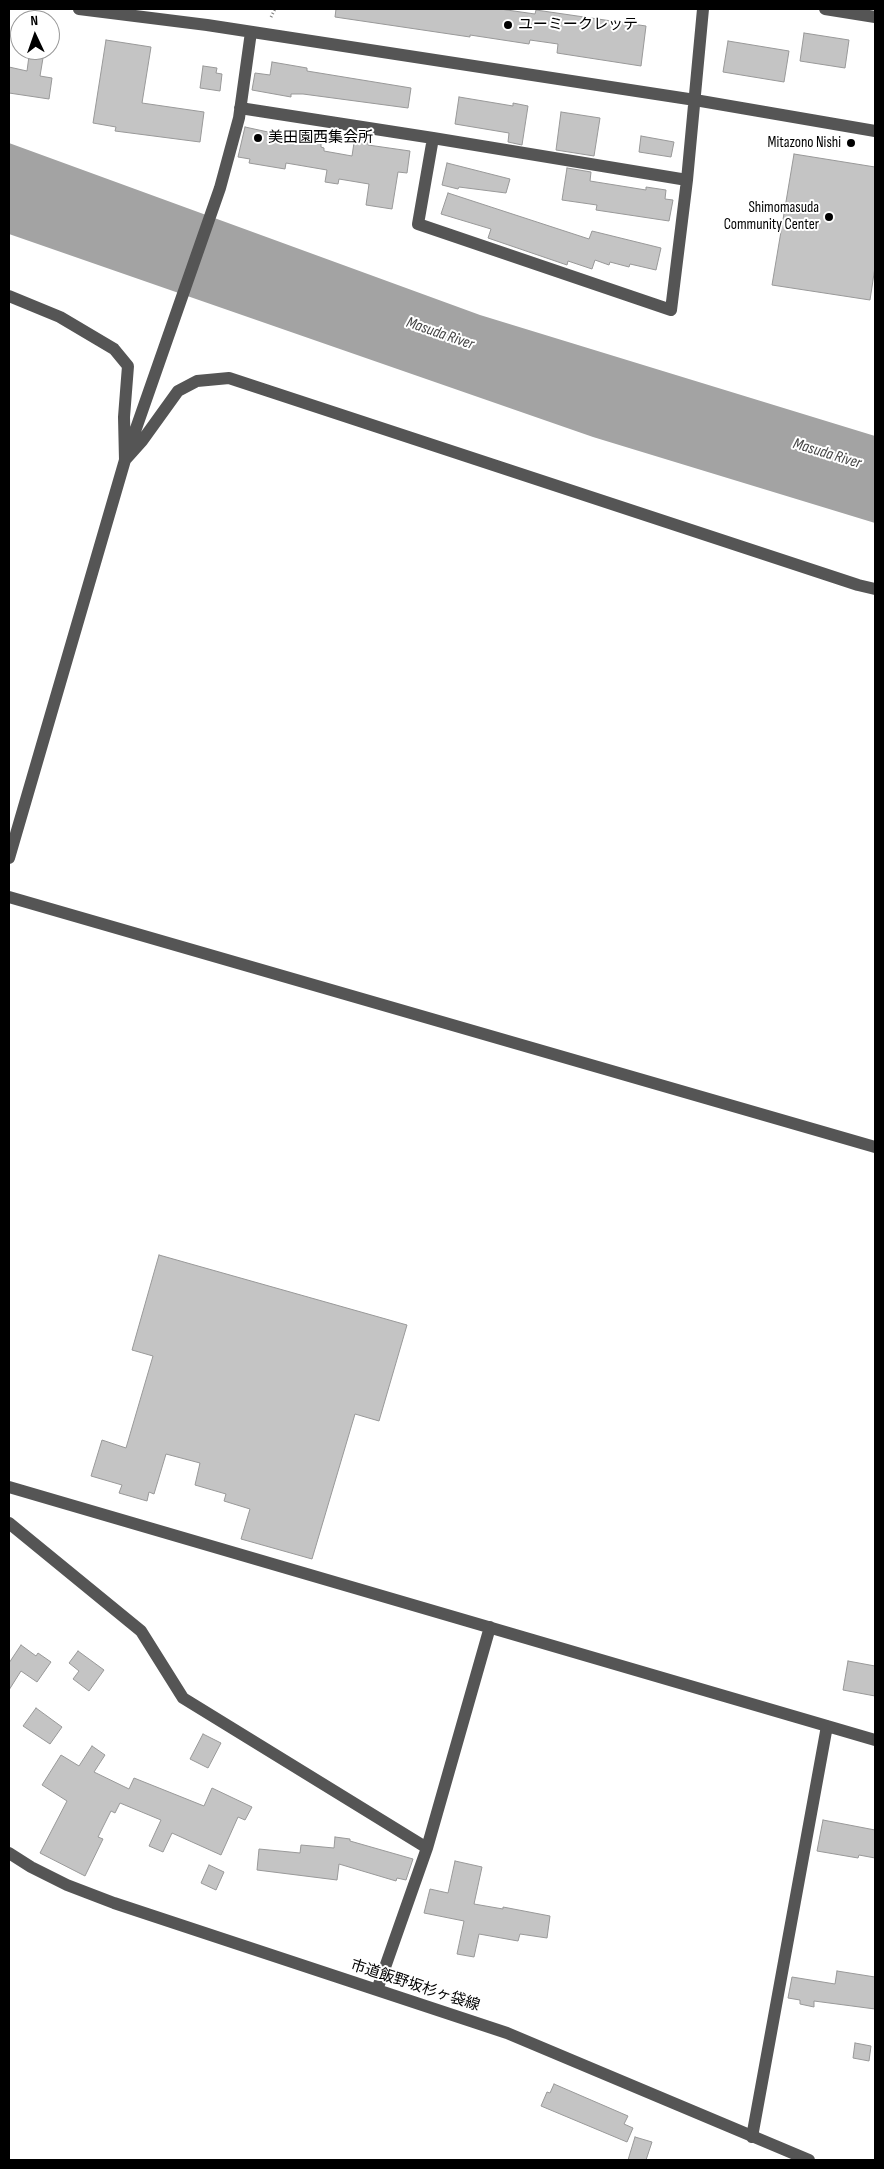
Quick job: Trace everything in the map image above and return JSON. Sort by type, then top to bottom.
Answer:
[{"type":"street","points":[[79,9],[207,25],[695,100],[875,131]]},
{"type":"street","points":[[138,9],[207,25]]},
{"type":"street","points":[[433,138],[418,224],[671,310],[687,180],[703,9]]},
{"type":"street","points":[[825,9],[875,17]]},
{"type":"street","points":[[9,858],[125,460],[220,188],[240,108],[251,32]]},
{"type":"street","points":[[240,108],[687,180]]},
{"type":"street","points":[[9,296],[60,318],[114,349],[128,366],[124,417],[125,460]]},
{"type":"street","points":[[125,460],[142,441],[178,391],[197,381],[229,378],[848,582],[875,589]]},
{"type":"street","points":[[9,897],[875,1147]]},
{"type":"street","points":[[9,1488],[875,1740]]},
{"type":"street","points":[[9,1523],[141,1630],[184,1698],[427,1848]]},
{"type":"street","points":[[377,1990],[427,1848],[490,1627]]},
{"type":"street","points":[[752,2136],[827,1726]]},
{"type":"street","name":"市道飯野坂杉ヶ袋線","points":[[9,1853],[30,1867],[67,1885],[106,1900],[507,2033],[809,2160]]},
{"type":"path","points":[[271,17],[275,9]]},
{"type":"water","name":"Masuda River","points":[[9,143],[480,315],[875,436],[875,523],[593,437],[9,234]]},
{"type":"building","points":[[336,9],[500,9],[535,14],[536,10],[646,26],[641,66],[557,53],[558,44],[530,40],[529,44],[470,35],[470,37],[335,17]]},
{"type":"building","points":[[804,33],[849,40],[845,68],[800,61]]},
{"type":"building","points":[[106,40],[151,47],[142,103],[204,112],[200,142],[115,131],[116,127],[93,123]]},
{"type":"building","points":[[728,41],[789,51],[784,82],[723,72]]},
{"type":"building","points":[[28,60],[43,60],[40,76],[52,78],[49,99],[9,93],[9,67],[27,71]]},
{"type":"building","points":[[272,62],[307,68],[307,71],[411,88],[408,108],[303,94],[291,94],[291,97],[252,90],[255,73],[270,75]]},
{"type":"building","points":[[203,66],[217,68],[216,73],[222,74],[220,91],[200,88]]},
{"type":"building","points":[[459,97],[513,106],[513,103],[528,106],[522,145],[508,142],[509,133],[455,124]]},
{"type":"building","points":[[561,112],[600,118],[594,156],[556,150]]},
{"type":"building","points":[[245,127],[268,132],[268,136],[298,142],[298,140],[321,143],[324,151],[352,156],[355,136],[369,138],[368,145],[410,151],[407,173],[398,172],[392,209],[366,205],[369,184],[339,179],[338,184],[325,182],[327,170],[286,163],[285,169],[249,163],[250,159],[238,157]]},
{"type":"building","points":[[641,136],[674,142],[671,157],[639,152]]},
{"type":"building","name":"Shimomasuda Community Center","points":[[794,154],[875,167],[875,267],[870,300],[772,285]]},
{"type":"building","points":[[447,163],[510,179],[506,193],[459,187],[458,189],[442,185]]},
{"type":"building","points":[[567,168],[591,172],[590,181],[646,190],[646,187],[666,190],[665,199],[673,200],[669,221],[596,210],[597,205],[562,200]]},
{"type":"building","points":[[448,193],[589,239],[592,231],[661,248],[656,270],[630,264],[629,267],[610,262],[609,265],[595,260],[592,269],[568,261],[567,265],[488,238],[491,229],[441,214]]},
{"type":"building","points":[[159,1255],[407,1325],[379,1421],[355,1414],[312,1559],[241,1539],[250,1509],[224,1501],[226,1494],[195,1485],[200,1463],[166,1454],[154,1494],[149,1492],[147,1501],[119,1493],[122,1485],[91,1476],[102,1440],[126,1448],[153,1356],[132,1350]]},
{"type":"building","points":[[21,1645],[36,1656],[38,1653],[51,1662],[37,1682],[21,1671],[9,1690],[9,1663]]},
{"type":"building","points":[[78,1651],[104,1670],[89,1691],[73,1679],[79,1671],[69,1663]]},
{"type":"building","points":[[848,1661],[875,1666],[875,1696],[843,1690]]},
{"type":"building","points":[[36,1708],[62,1727],[50,1744],[23,1726]]},
{"type":"building","points":[[203,1734],[221,1743],[208,1768],[190,1759]]},
{"type":"building","points":[[92,1746],[105,1755],[94,1772],[129,1789],[134,1778],[204,1806],[212,1788],[252,1807],[245,1820],[238,1817],[221,1855],[172,1833],[163,1852],[149,1846],[161,1820],[120,1803],[115,1813],[111,1811],[98,1837],[103,1839],[85,1876],[40,1853],[67,1801],[42,1785],[61,1755],[79,1766]]},
{"type":"building","points":[[823,1820],[875,1830],[875,1858],[859,1855],[858,1858],[817,1851]]},
{"type":"building","points":[[335,1837],[350,1839],[350,1841],[413,1859],[406,1880],[397,1878],[396,1881],[339,1864],[337,1880],[257,1870],[259,1849],[300,1853],[301,1845],[334,1848]]},
{"type":"building","points":[[455,1861],[482,1867],[474,1904],[503,1909],[503,1907],[550,1916],[547,1938],[520,1934],[518,1941],[479,1934],[474,1957],[457,1954],[464,1921],[424,1913],[430,1889],[448,1893]]},
{"type":"building","points":[[209,1865],[224,1872],[216,1890],[201,1883]]},
{"type":"building","points":[[837,1971],[875,1977],[875,2009],[814,2001],[814,2007],[800,2004],[800,2000],[788,1998],[792,1977],[835,1984]]},
{"type":"building","points":[[855,2043],[871,2046],[869,2061],[853,2058]]},
{"type":"building","points":[[554,2084],[628,2116],[624,2124],[633,2128],[627,2142],[541,2106],[547,2092],[550,2093]]},
{"type":"building","points":[[635,2137],[652,2142],[646,2160],[628,2160]]},
{"type":"place","name":"ユーミークレッテ","points":[[508,25]]},
{"type":"place","name":"美田園西集会所","points":[[258,138]]},
{"type":"place","name":"Mitazono Nishi","points":[[851,143]]},
{"type":"place","name":"Shimomasuda Community Center","points":[[829,217]]}]
